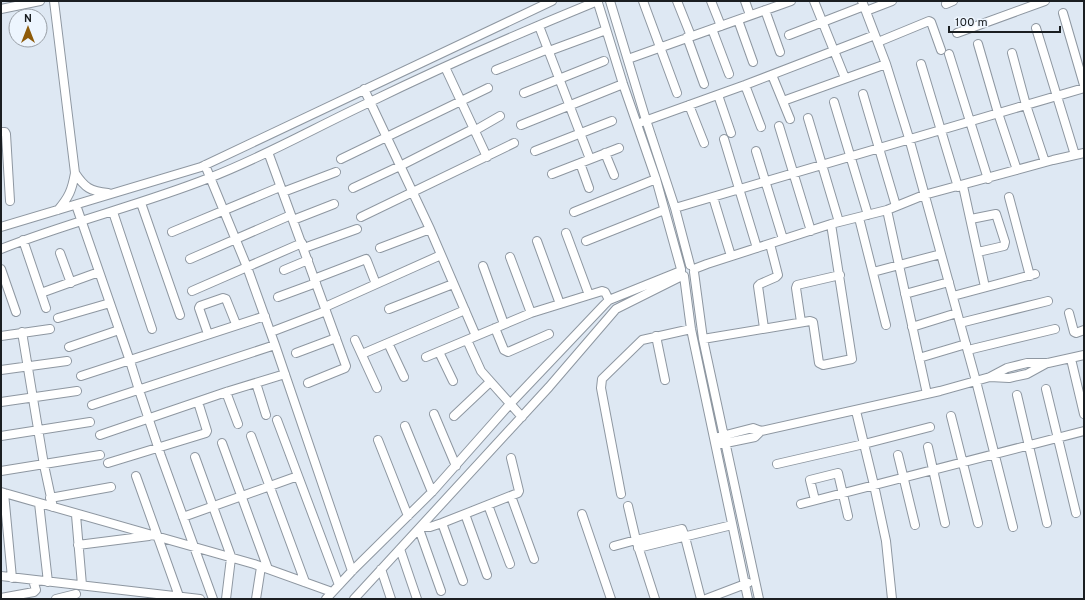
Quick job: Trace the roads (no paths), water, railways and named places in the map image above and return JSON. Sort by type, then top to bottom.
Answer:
[{"type":"street","points":[[1,9],[40,1]]},
{"type":"street","points":[[54,1],[75,173],[72,189],[67,199],[57,210]]},
{"type":"street","points":[[1,227],[204,165],[552,1]]},
{"type":"street","points":[[610,1],[693,269],[703,339],[759,599]]},
{"type":"street","points":[[643,1],[678,93]]},
{"type":"street","points":[[677,1],[704,84]]},
{"type":"street","points":[[711,1],[721,26]]},
{"type":"street","points":[[745,1],[750,15]]},
{"type":"street","points":[[628,59],[738,20],[780,3],[791,1]]},
{"type":"street","points":[[814,1],[844,78]]},
{"type":"street","points":[[789,35],[864,6],[892,1]]},
{"type":"street","points":[[957,34],[1045,1]]},
{"type":"street","points":[[1,249],[23,240],[141,203],[210,178],[268,152],[445,67],[597,2],[623,84],[656,179],[682,273],[691,329],[748,599]]},
{"type":"street","points":[[864,6],[886,64],[909,138],[967,347],[1013,527]]},
{"type":"street","points":[[765,10],[780,52]]},
{"type":"street","points":[[675,208],[909,138],[1057,96],[1084,86],[1063,14]]},
{"type":"street","points":[[738,20],[753,62]]},
{"type":"street","points":[[637,124],[834,51],[930,21],[941,50]]},
{"type":"street","points":[[539,26],[558,79],[590,158]]},
{"type":"street","points":[[1036,28],[1075,155]]},
{"type":"street","points":[[712,29],[729,74]]},
{"type":"street","points":[[496,70],[606,30]]},
{"type":"street","points":[[978,44],[998,113],[1017,170]]},
{"type":"street","points":[[1012,53],[1026,105],[1045,162]]},
{"type":"street","points":[[949,54],[988,178]]},
{"type":"street","points":[[524,93],[604,61]]},
{"type":"street","points":[[783,101],[886,64]]},
{"type":"street","points":[[921,64],[941,129],[961,186],[978,252],[985,287]]},
{"type":"street","points":[[445,67],[487,157]]},
{"type":"street","points":[[772,75],[790,120]]},
{"type":"street","points":[[521,126],[623,84]]},
{"type":"street","points":[[745,85],[761,127]]},
{"type":"street","points":[[341,159],[488,88]]},
{"type":"street","points":[[364,90],[430,229],[476,336]]},
{"type":"street","points":[[863,94],[896,206]]},
{"type":"street","points":[[718,95],[731,133]]},
{"type":"street","points":[[834,102],[868,215]]},
{"type":"street","points":[[689,105],[704,143]]},
{"type":"street","points":[[353,188],[500,116]]},
{"type":"street","points":[[703,339],[810,321],[813,322],[819,361],[821,364],[852,359],[840,275],[835,223],[822,165],[808,118]]},
{"type":"street","points":[[535,151],[580,132],[612,121]]},
{"type":"street","points":[[779,126],[811,231]]},
{"type":"street","points":[[1,132],[5,132],[6,134],[5,168],[10,200]]},
{"type":"street","points":[[724,140],[757,248]]},
{"type":"street","points":[[361,217],[514,143]]},
{"type":"street","points":[[552,174],[619,148]]},
{"type":"street","points":[[756,151],[783,239]]},
{"type":"street","points":[[268,152],[346,367],[308,383]]},
{"type":"street","points":[[605,153],[614,175]]},
{"type":"street","points":[[354,599],[362,595],[381,569],[522,417],[616,309],[682,273],[684,265],[693,269],[835,223],[887,210],[924,195],[1084,153]]},
{"type":"street","points":[[580,163],[589,188]]},
{"type":"street","points":[[204,165],[247,267],[271,332],[352,571]]},
{"type":"street","points":[[172,232],[224,210],[282,189],[336,172]]},
{"type":"street","points":[[75,173],[83,185],[93,191],[111,194]]},
{"type":"street","points":[[574,212],[656,179]]},
{"type":"street","points":[[713,197],[731,256]]},
{"type":"street","points":[[953,296],[1032,275],[1009,197]]},
{"type":"street","points":[[141,203],[180,315]]},
{"type":"street","points":[[190,259],[235,238],[292,217],[334,204]]},
{"type":"street","points":[[76,205],[130,360],[138,390],[158,448],[213,599]]},
{"type":"street","points":[[586,241],[664,210]]},
{"type":"street","points":[[887,210],[927,394]]},
{"type":"street","points":[[113,212],[152,329]]},
{"type":"street","points":[[970,219],[996,214],[1005,242],[1004,246],[978,252]]},
{"type":"street","points":[[859,218],[886,325]]},
{"type":"street","points":[[192,291],[247,267],[303,246],[357,229]]},
{"type":"street","points":[[380,248],[430,229]]},
{"type":"street","points":[[566,233],[589,295]]},
{"type":"street","points":[[23,240],[46,308]]},
{"type":"street","points":[[537,240],[560,304]]},
{"type":"street","points":[[764,328],[758,286],[778,275],[770,244]]},
{"type":"street","points":[[60,253],[71,283]]},
{"type":"street","points":[[873,272],[941,254]]},
{"type":"street","points":[[271,332],[326,309],[376,284],[441,255]]},
{"type":"street","points":[[510,256],[531,313]]},
{"type":"street","points":[[278,297],[366,259],[376,284]]},
{"type":"street","points":[[284,270],[308,260]]},
{"type":"street","points":[[483,266],[504,324]]},
{"type":"street","points":[[1,269],[16,312]]},
{"type":"street","points":[[326,599],[352,571],[432,492],[510,404],[609,300],[682,273],[690,277],[693,269]]},
{"type":"street","points":[[41,293],[99,272]]},
{"type":"street","points":[[801,322],[796,286],[840,275]]},
{"type":"street","points":[[905,294],[949,282]]},
{"type":"street","points":[[389,309],[453,284]]},
{"type":"street","points":[[426,357],[531,313],[602,291],[605,292],[609,300]]},
{"type":"street","points":[[208,334],[199,308],[200,306],[223,298],[226,299],[236,324]]},
{"type":"street","points":[[960,323],[1048,301]]},
{"type":"street","points":[[58,318],[110,303]]},
{"type":"street","points":[[362,354],[465,310]]},
{"type":"street","points":[[912,327],[957,313]]},
{"type":"street","points":[[1069,313],[1074,332],[1084,330]]},
{"type":"street","points":[[81,376],[236,324],[265,316]]},
{"type":"street","points":[[495,328],[504,350],[508,352],[549,334]]},
{"type":"street","points":[[1,336],[50,329]]},
{"type":"street","points":[[622,494],[601,388],[602,379],[640,341],[645,338],[691,329]]},
{"type":"street","points":[[919,358],[1055,329]]},
{"type":"street","points":[[68,347],[119,330]]},
{"type":"street","points":[[22,332],[38,431],[50,498],[53,507]]},
{"type":"street","points":[[656,336],[665,380]]},
{"type":"street","points":[[296,353],[336,338]]},
{"type":"street","points":[[355,340],[377,388]]},
{"type":"street","points":[[467,340],[480,368],[490,382],[522,417]]},
{"type":"street","points":[[388,343],[404,377]]},
{"type":"street","points":[[92,405],[275,345]]},
{"type":"street","points":[[439,352],[453,381]]},
{"type":"street","points":[[715,442],[753,428],[761,430],[856,411],[990,377],[1009,378],[1027,374],[1048,363],[1084,355]]},
{"type":"street","points":[[1071,359],[1084,414]]},
{"type":"street","points":[[1,370],[67,360]]},
{"type":"street","points":[[100,435],[226,392],[285,374]]},
{"type":"street","points":[[454,416],[490,382]]},
{"type":"street","points":[[256,383],[266,415]]},
{"type":"street","points":[[1046,389],[1076,513]]},
{"type":"street","points":[[1,402],[77,391]]},
{"type":"street","points":[[226,392],[238,424]]},
{"type":"street","points":[[1017,395],[1046,523]]},
{"type":"street","points":[[108,463],[207,432],[198,402]]},
{"type":"street","points":[[856,411],[886,541],[892,599]]},
{"type":"street","points":[[434,414],[456,466]]},
{"type":"street","points":[[951,416],[978,524]]},
{"type":"street","points":[[277,420],[339,585]]},
{"type":"street","points":[[1,436],[90,422]]},
{"type":"street","points":[[406,426],[432,492]]},
{"type":"street","points":[[777,464],[930,427]]},
{"type":"street","points":[[801,504],[1084,431]]},
{"type":"street","points":[[251,436],[305,582]]},
{"type":"street","points":[[378,440],[408,516]]},
{"type":"street","points":[[222,443],[264,568],[256,599]]},
{"type":"street","points":[[928,447],[945,523]]},
{"type":"street","points":[[1,471],[100,455]]},
{"type":"street","points":[[898,455],[915,525]]},
{"type":"street","points":[[195,456],[232,558],[226,599]]},
{"type":"street","points":[[420,528],[442,523],[511,496],[519,491],[511,458]]},
{"type":"street","points":[[815,500],[810,480],[837,473],[839,474],[844,493],[848,516]]},
{"type":"street","points":[[136,476],[155,536],[180,598]]},
{"type":"street","points":[[183,517],[269,485],[298,476]]},
{"type":"street","points":[[50,498],[111,487]]},
{"type":"street","points":[[12,578],[2,493],[232,558],[332,592]]},
{"type":"street","points":[[511,496],[534,559]]},
{"type":"street","points":[[39,503],[48,582]]},
{"type":"street","points":[[488,505],[510,564]]},
{"type":"street","points":[[628,506],[638,548],[655,599]]},
{"type":"street","points":[[56,599],[77,596],[78,545],[76,514]]},
{"type":"street","points":[[465,514],[487,575]]},
{"type":"street","points":[[582,514],[611,599]]},
{"type":"street","points":[[442,523],[463,581]]},
{"type":"street","points":[[638,548],[732,525]]},
{"type":"street","points":[[420,528],[441,591]]},
{"type":"street","points":[[614,546],[680,528],[682,529],[701,599]]},
{"type":"street","points":[[78,545],[155,536]]},
{"type":"street","points":[[400,548],[417,599]]},
{"type":"street","points":[[381,569],[391,599]]},
{"type":"street","points":[[1,576],[180,598],[200,599]]},
{"type":"street","points":[[1,598],[21,597],[35,591],[33,580]]},
{"type":"street","points":[[706,599],[745,584],[755,582]]}]
